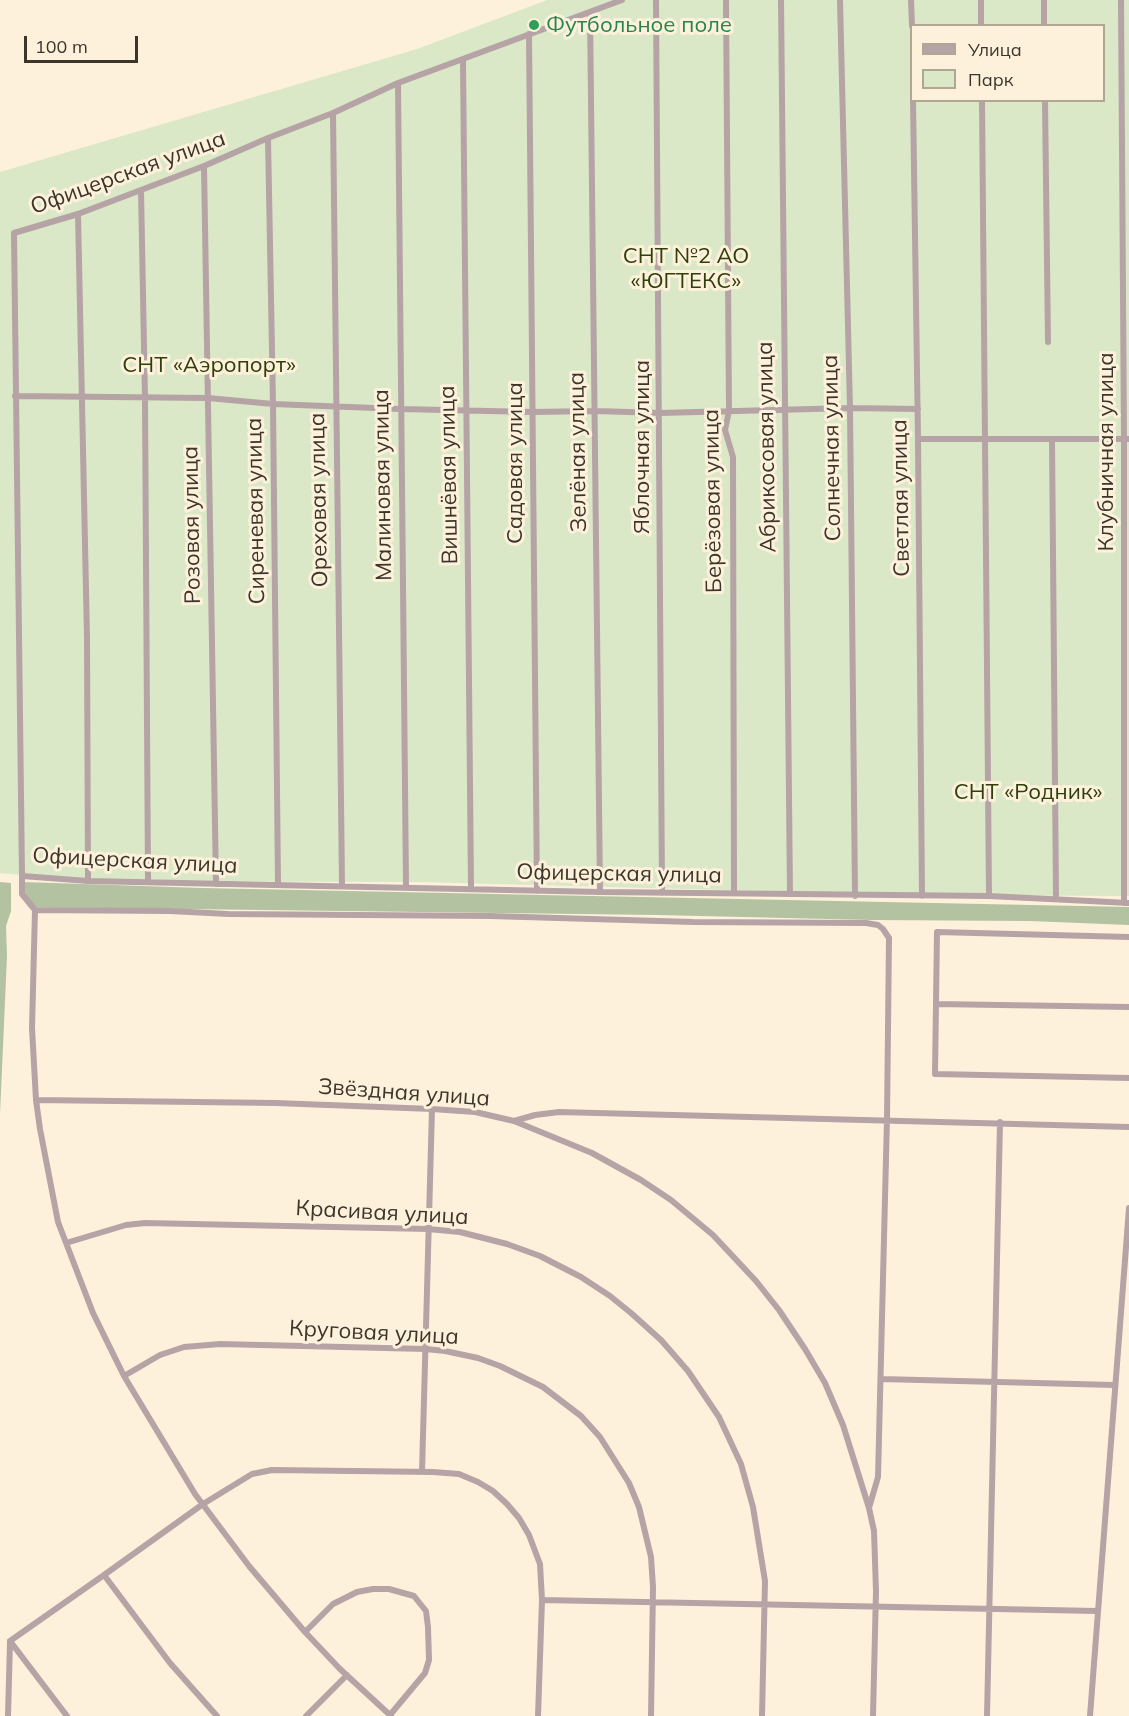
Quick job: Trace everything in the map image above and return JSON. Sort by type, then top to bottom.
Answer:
[{"type":"street","name":"Офицерская улица","points":[[622,0],[398,83],[333,113],[204,166],[78,214],[14,233],[22,876],[88,881],[537,891],[989,896],[1126,903]]},
{"type":"street","name":"Яблочная улица","points":[[656,0],[662,893]]},
{"type":"street","name":"Берёзовая улица","points":[[726,0],[729,411],[725,430],[733,457],[734,893]]},
{"type":"street","name":"Абрикосовая улица","points":[[781,0],[790,894]]},
{"type":"street","name":"Солнечная улица","points":[[840,0],[850,408],[855,896]]},
{"type":"street","points":[[911,0],[912,24]]},
{"type":"street","points":[[981,0],[981,24]]},
{"type":"street","points":[[1044,0],[1044,24]]},
{"type":"street","name":"Клубничная улица","points":[[1121,0],[1127,439],[1126,903]]},
{"type":"street","name":"Зелёная улица","points":[[590,12],[600,892]]},
{"type":"street","name":"Садовая улица","points":[[530,34],[537,891]]},
{"type":"street","name":"Вишнёвая улица","points":[[463,60],[471,889]]},
{"type":"street","name":"Малиновая улица","points":[[398,83],[406,887]]},
{"type":"street","name":"Светлая улица","points":[[913,102],[922,896]]},
{"type":"street","points":[[982,102],[989,896]]},
{"type":"street","points":[[1045,102],[1048,342]]},
{"type":"street","name":"Ореховая улица","points":[[333,113],[342,886]]},
{"type":"street","name":"Сиреневая улица","points":[[268,138],[278,884]]},
{"type":"street","name":"Розовая улица","points":[[204,166],[216,884]]},
{"type":"street","points":[[141,190],[146,399],[148,882]]},
{"type":"street","points":[[78,214],[88,881]]},
{"type":"street","points":[[15,396],[208,398],[273,404],[400,410],[533,412],[660,413],[850,408],[918,409]]},
{"type":"street","points":[[918,439],[1127,439]]},
{"type":"street","points":[[1052,439],[1056,898]]},
{"type":"street","points":[[22,876],[22,894],[35,910],[32,1028],[36,1100],[58,1222],[93,1313],[124,1376],[203,1504],[249,1566],[305,1632],[390,1716],[425,1673],[429,1660],[429,1628],[426,1611],[414,1596],[389,1589],[357,1592],[333,1604],[305,1632]]},
{"type":"street","points":[[35,910],[490,916],[878,925],[889,938],[887,1119],[878,1477],[869,1508]]},
{"type":"street","points":[[1129,937],[937,932],[935,1074],[1129,1078]]},
{"type":"street","points":[[936,1004],[1129,1007]]},
{"type":"street","name":"Звёздная улица","points":[[36,1100],[276,1103],[475,1112],[514,1122],[592,1153],[641,1180],[671,1200],[713,1235],[756,1281],[805,1349],[825,1383],[843,1425],[874,1531],[876,1606],[873,1716]]},
{"type":"street","points":[[422,1472],[432,1109]]},
{"type":"street","points":[[514,1122],[535,1115],[559,1112],[1129,1127]]},
{"type":"street","points":[[987,1716],[1000,1122]]},
{"type":"street","points":[[1090,1716],[1096,1611],[1129,1208]]},
{"type":"street","name":"Красивая улица","points":[[66,1243],[126,1225],[145,1223],[428,1229],[460,1232],[483,1237],[540,1256],[581,1277],[610,1296],[668,1348],[702,1391],[718,1417],[741,1464],[748,1484],[758,1531],[765,1581],[762,1716]]},
{"type":"street","name":"Круговая улица","points":[[124,1376],[160,1355],[184,1347],[220,1344],[426,1349],[478,1358],[543,1387],[562,1400],[600,1437],[629,1483],[639,1507],[651,1557],[651,1716]]},
{"type":"street","points":[[881,1379],[1114,1384]]},
{"type":"street","points":[[10,1641],[203,1504],[252,1474],[262,1471],[459,1474],[486,1486],[507,1504],[519,1518],[540,1564],[542,1600],[538,1716]]},
{"type":"street","points":[[104,1575],[170,1663],[217,1716]]},
{"type":"street","points":[[542,1600],[1096,1611]]},
{"type":"street","points":[[8,1716],[10,1641]]},
{"type":"street","points":[[10,1641],[67,1716]]},
{"type":"street","points":[[306,1716],[347,1675]]},
{"type":"green space","points":[[547,0],[1129,0],[1129,896],[917,895],[418,882],[88,881],[0,873],[0,172],[417,49]]},
{"type":"green space","points":[[0,882],[11,883],[11,911],[6,926],[7,956],[0,1114]]},
{"type":"green space","points":[[23,882],[202,888],[1129,907],[1129,925],[1030,921],[28,907]]},
{"type":"place","name":"Футбольное поле","points":[[534,25]]},
{"type":"park label","name":"СНТ №2 АО «ЮГТЕКС»","points":[[686,268]]},
{"type":"park label","name":"СНТ «Аэропорт»","points":[[209,365]]},
{"type":"park label","name":"СНТ «Родник»","points":[[1028,792]]}]
